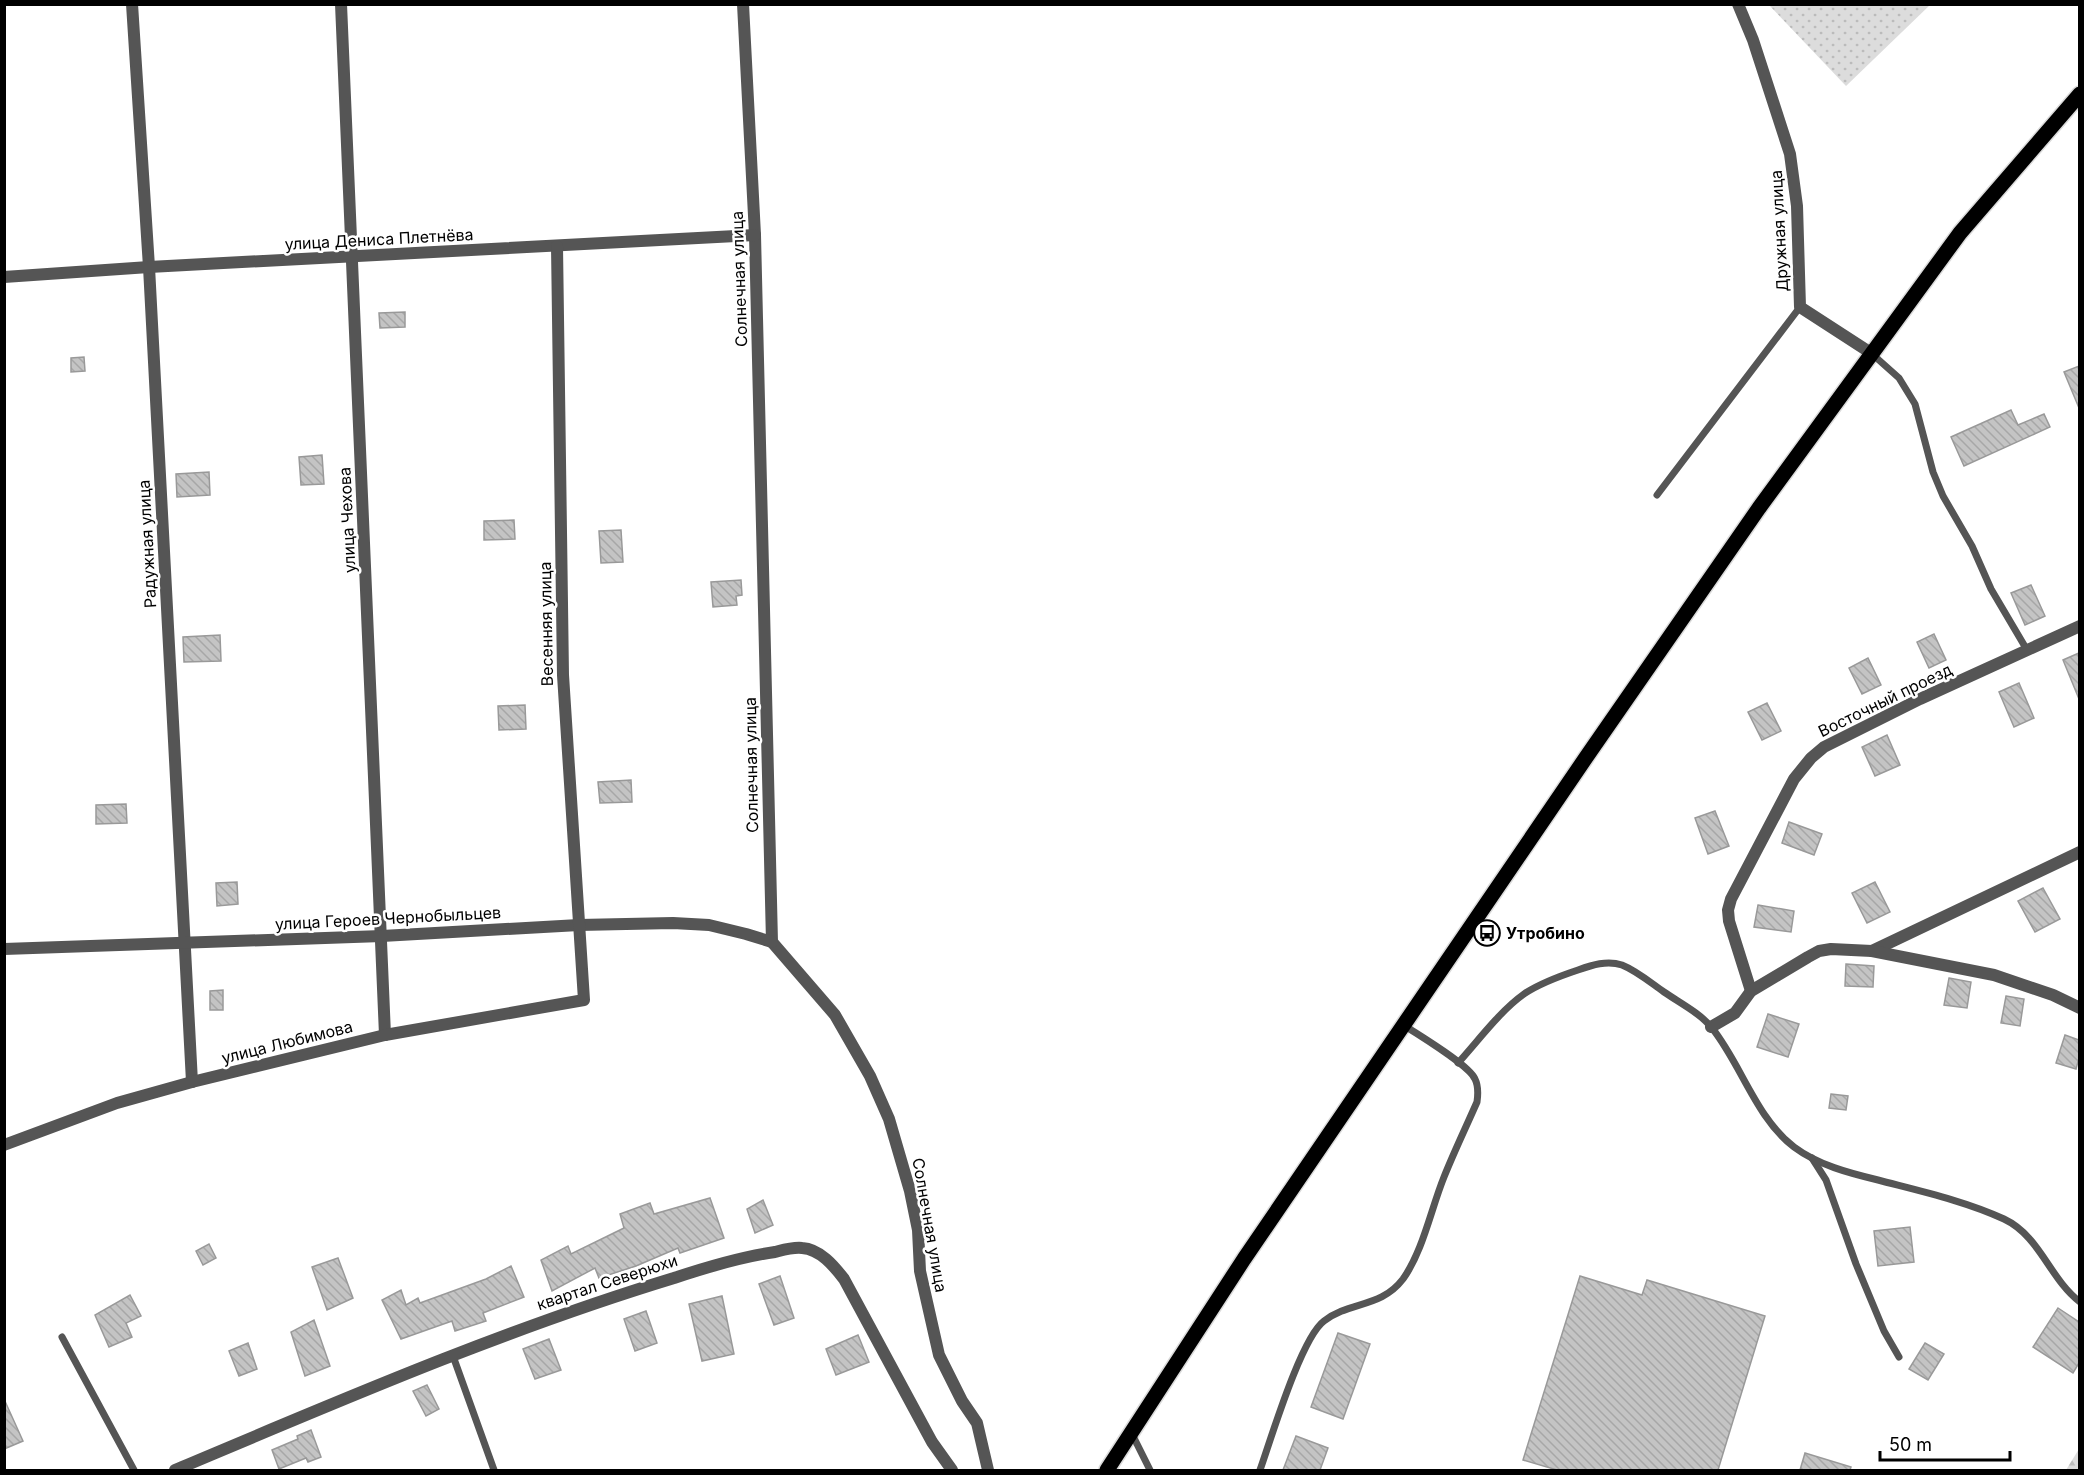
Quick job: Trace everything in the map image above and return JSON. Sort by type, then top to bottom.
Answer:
[{"type":"main road","points":[[1107,1470],[1244,1260],[1759,508],[1960,233],[2079,96]]},
{"type":"street","name":"Радужная улица","points":[[132,4],[192,1082]]},
{"type":"street","name":"улица Чехова","points":[[341,4],[385,1035]]},
{"type":"street","name":"Солнечная улица","points":[[743,4],[754,235],[771,942],[835,1015],[870,1076],[890,1119],[910,1191],[918,1230],[920,1271],[939,1355],[962,1401],[977,1423],[988,1470]]},
{"type":"street","name":"Дружная улица","points":[[1738,4],[1754,40],[1790,154],[1797,206],[1800,307],[1871,353]]},
{"type":"street","name":"улица Дениса Плетнёва","points":[[4,277],[148,267],[754,235]]},
{"type":"street","name":"Весенняя улица","points":[[557,246],[562,675],[584,1000]]},
{"type":"street","name":"Восточный проезд","points":[[1750,992],[1729,921],[1728,910],[1737,888],[1801,768],[1824,747],[1920,699],[2079,626]]},
{"type":"street","points":[[1872,951],[2079,852]]},
{"type":"street","name":"улица Героев Чернобыльцев","points":[[4,949],[673,923],[709,925],[771,942]]},
{"type":"street","points":[[1711,1027],[1735,1013],[1750,992],[1819,951],[1842,949],[1872,951],[1994,975],[2079,1008]]},
{"type":"street","name":"улица Любимова","points":[[4,1145],[117,1103],[192,1082],[385,1035],[584,1000]]},
{"type":"street","name":"квартал Северюхи","points":[[174,1470],[453,1356],[591,1303],[740,1257],[800,1247],[812,1250],[833,1265],[844,1279],[932,1442],[952,1470]]},
{"type":"lane","points":[[1657,495],[1800,307]]},
{"type":"lane","points":[[1871,353],[1899,378],[1915,404],[1931,466],[1943,496],[1972,546],[1991,590],[2027,650]]},
{"type":"lane","points":[[1458,1063],[1510,1006],[1525,994],[1560,976],[1594,964],[1622,965],[1680,1003],[1711,1027],[1777,1131],[1793,1146],[1812,1158],[1850,1173],[1922,1192],[2005,1220],[2021,1229],[2030,1238],[2067,1292],[2079,1302]]},
{"type":"lane","points":[[1260,1470],[1299,1361],[1314,1332],[1324,1321],[1344,1310],[1368,1304],[1387,1295],[1402,1279],[1413,1261],[1444,1178],[1477,1102],[1478,1090],[1475,1078],[1458,1063],[1404,1026]]},
{"type":"lane","points":[[1812,1158],[1826,1180],[1864,1284],[1884,1331],[1899,1357]]},
{"type":"lane","points":[[62,1337],[134,1470]]},
{"type":"lane","points":[[453,1356],[494,1470]]},
{"type":"lane","points":[[1132,1434],[1150,1470]]},
{"type":"green space","points":[[1769,5],[1930,5],[1846,86]]},
{"type":"green space","points":[[2079,1449],[2079,1470],[2066,1470]]},
{"type":"building","points":[[405,312],[405,327],[380,328],[379,313]]},
{"type":"building","points":[[84,357],[85,371],[71,372],[71,358]]},
{"type":"building","points":[[2079,366],[2079,408],[2064,372]]},
{"type":"building","points":[[2011,410],[2018,425],[2044,414],[2050,427],[1964,466],[1951,437]]},
{"type":"building","points":[[322,455],[324,484],[301,485],[299,457]]},
{"type":"building","points":[[209,472],[210,495],[177,497],[176,474]]},
{"type":"building","points":[[514,520],[515,539],[484,540],[484,521]]},
{"type":"building","points":[[621,530],[623,562],[601,563],[599,531]]},
{"type":"building","points":[[741,580],[742,595],[736,596],[737,605],[713,607],[711,582]]},
{"type":"building","points":[[2031,585],[2045,616],[2025,625],[2011,593]]},
{"type":"building","points":[[1934,634],[1946,660],[1929,668],[1917,642]]},
{"type":"building","points":[[220,635],[221,661],[184,662],[183,637]]},
{"type":"building","points":[[2079,653],[2079,699],[2063,660]]},
{"type":"building","points":[[1868,658],[1881,685],[1862,694],[1849,668]]},
{"type":"building","points":[[2019,683],[2034,718],[2014,727],[1999,692]]},
{"type":"building","points":[[1767,703],[1781,731],[1762,740],[1748,712]]},
{"type":"building","points":[[525,705],[526,729],[499,730],[498,706]]},
{"type":"building","points":[[1887,735],[1900,765],[1875,776],[1862,747]]},
{"type":"building","points":[[631,780],[632,802],[600,803],[598,782]]},
{"type":"building","points":[[126,804],[127,823],[96,824],[96,805]]},
{"type":"building","points":[[1715,811],[1729,846],[1708,854],[1695,818]]},
{"type":"building","points":[[1789,822],[1822,834],[1814,855],[1782,843]]},
{"type":"building","points":[[237,882],[238,904],[217,906],[216,883]]},
{"type":"building","points":[[1875,882],[1890,912],[1867,923],[1852,893]]},
{"type":"building","points":[[2043,888],[2060,919],[2035,932],[2018,901]]},
{"type":"building","points":[[1758,905],[1794,911],[1791,932],[1754,927]]},
{"type":"building","points":[[1846,964],[1874,966],[1873,987],[1845,986]]},
{"type":"building","points":[[1949,978],[1971,982],[1967,1008],[1944,1005]]},
{"type":"building","points":[[223,990],[223,1010],[210,1010],[210,991]]},
{"type":"building","points":[[2006,996],[2024,999],[2020,1026],[2001,1023]]},
{"type":"building","points":[[1768,1014],[1799,1024],[1788,1057],[1757,1047]]},
{"type":"building","points":[[2065,1035],[2079,1040],[2079,1058],[2076,1069],[2056,1063]]},
{"type":"building","points":[[1831,1094],[1848,1096],[1846,1110],[1829,1108]]},
{"type":"building","points":[[710,1198],[724,1238],[680,1253],[678,1248],[636,1266],[599,1278],[595,1268],[552,1291],[541,1260],[568,1246],[571,1254],[624,1228],[620,1214],[650,1203],[654,1214]]},
{"type":"building","points":[[763,1200],[773,1225],[755,1233],[747,1209]]},
{"type":"building","points":[[1910,1227],[1914,1262],[1878,1266],[1874,1231]]},
{"type":"building","points":[[209,1244],[216,1258],[203,1265],[196,1251]]},
{"type":"building","points":[[338,1258],[353,1298],[327,1310],[312,1267]]},
{"type":"building","points":[[511,1266],[524,1297],[483,1313],[486,1321],[455,1331],[452,1321],[401,1339],[382,1300],[401,1290],[406,1305],[418,1298],[420,1303],[486,1279]]},
{"type":"building","points":[[780,1276],[794,1318],[774,1325],[759,1284]]},
{"type":"building","points":[[1580,1276],[1642,1295],[1647,1280],[1765,1316],[1718,1470],[1557,1470],[1523,1460]]},
{"type":"building","points":[[130,1295],[141,1316],[126,1323],[132,1337],[109,1347],[95,1315]]},
{"type":"building","points":[[722,1296],[734,1354],[702,1361],[689,1304]]},
{"type":"building","points":[[2058,1308],[2079,1322],[2079,1363],[2073,1373],[2033,1347]]},
{"type":"building","points":[[646,1311],[657,1343],[635,1351],[624,1319]]},
{"type":"building","points":[[314,1320],[330,1366],[305,1376],[291,1332]]},
{"type":"building","points":[[1338,1333],[1370,1344],[1343,1419],[1311,1407]]},
{"type":"building","points":[[858,1335],[869,1362],[836,1375],[826,1349]]},
{"type":"building","points":[[549,1339],[561,1370],[535,1379],[523,1349]]},
{"type":"building","points":[[248,1343],[257,1369],[239,1376],[229,1351]]},
{"type":"building","points":[[1925,1343],[1944,1354],[1928,1380],[1909,1369]]},
{"type":"building","points":[[427,1385],[439,1409],[426,1416],[413,1391]]},
{"type":"building","points":[[4,1399],[23,1441],[4,1449]]},
{"type":"building","points":[[311,1430],[321,1457],[308,1462],[306,1458],[279,1469],[272,1450],[298,1439],[297,1436]]},
{"type":"building","points":[[1296,1436],[1328,1448],[1320,1470],[1283,1470]]},
{"type":"building","points":[[1805,1453],[1851,1467],[1850,1470],[1800,1470]]},
{"type":"place","name":"Утробино","points":[[1487,933]]}]
